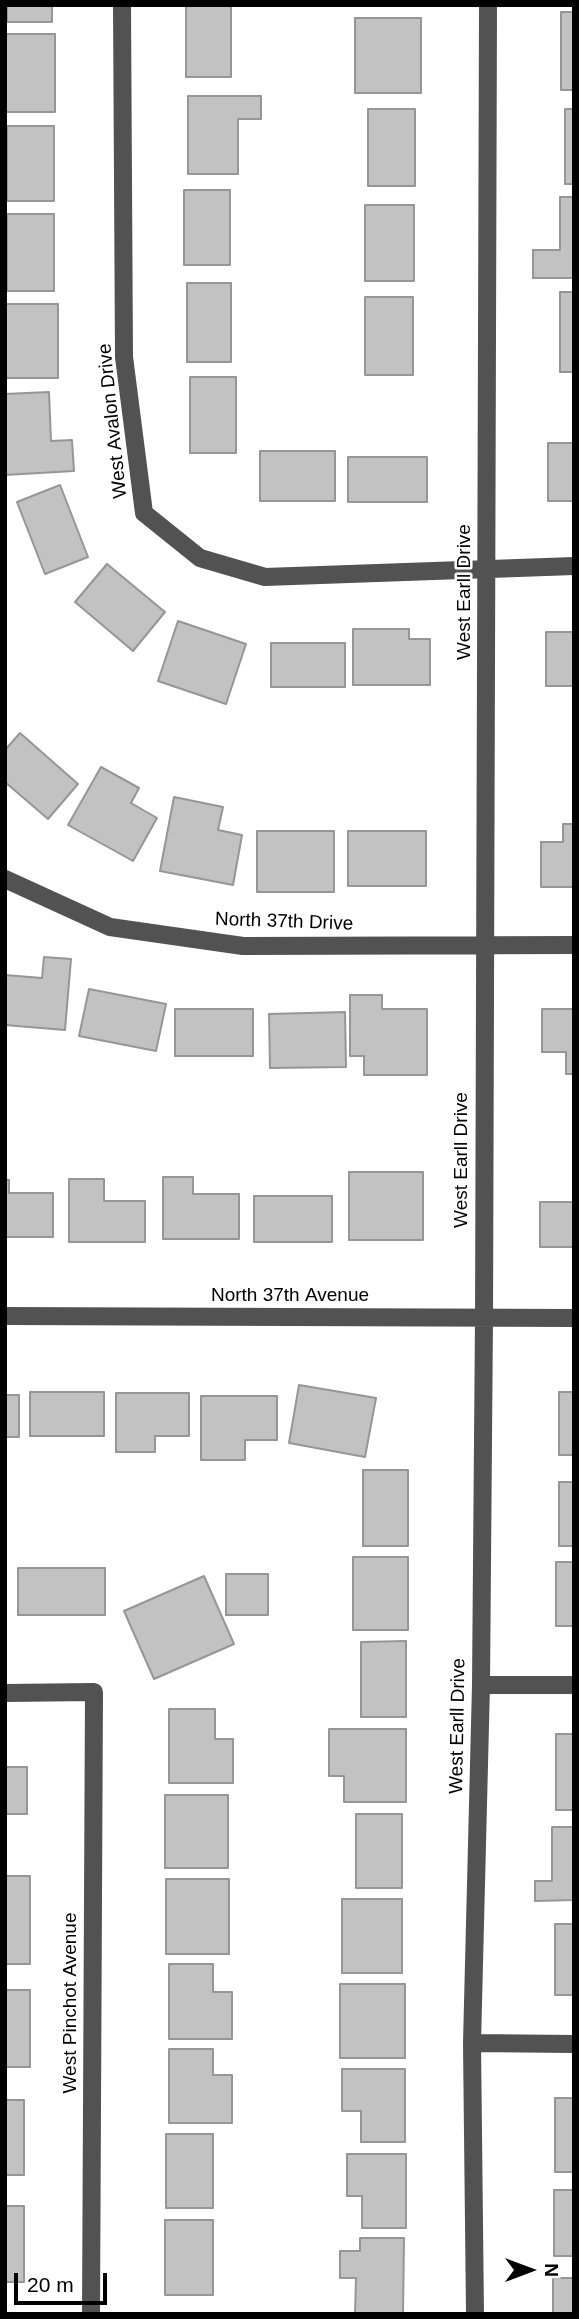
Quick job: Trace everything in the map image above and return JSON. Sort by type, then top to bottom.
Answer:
[{"type":"street","name":"West Avalon Drive","points":[[121,5],[124,357],[144,513],[200,558],[265,577],[486,567],[574,566]]},
{"type":"street","name":"West Earll Drive","points":[[475,2314],[472,2043],[481,1685],[484,1318],[483,945],[488,5]]},
{"type":"street","name":"North 37th Drive","points":[[5,879],[110,927],[243,946],[574,945]]},
{"type":"street","name":"North 37th Avenue","points":[[5,1316],[574,1318]]},
{"type":"street","points":[[481,1685],[574,1685]]},
{"type":"street","name":"West Pinchot Avenue","points":[[5,1693],[94,1692],[91,2314]]},
{"type":"street","points":[[472,2043],[574,2044]]},
{"type":"building","points":[[7,5],[52,5],[52,22],[7,22]]},
{"type":"building","points":[[186,5],[231,5],[231,77],[186,77]]},
{"type":"building","points":[[561,12],[574,12],[574,90],[561,90]]},
{"type":"building","points":[[355,18],[421,18],[421,93],[355,93]]},
{"type":"building","points":[[5,34],[55,34],[55,112],[5,112]]},
{"type":"building","points":[[188,96],[261,96],[261,119],[238,119],[238,174],[188,174]]},
{"type":"building","points":[[368,109],[415,109],[415,186],[368,186]]},
{"type":"building","points":[[565,109],[574,109],[574,184],[565,184]]},
{"type":"building","points":[[7,126],[54,126],[54,201],[7,201]]},
{"type":"building","points":[[184,190],[230,190],[230,265],[184,265]]},
{"type":"building","points":[[560,197],[574,197],[574,278],[533,278],[533,250],[560,250]]},
{"type":"building","points":[[365,205],[414,205],[414,281],[365,281]]},
{"type":"building","points":[[7,214],[54,214],[54,291],[7,291]]},
{"type":"building","points":[[187,283],[231,283],[231,362],[187,362]]},
{"type":"building","points":[[560,292],[574,292],[574,372],[560,372]]},
{"type":"building","points":[[365,297],[413,297],[413,375],[365,375]]},
{"type":"building","points":[[5,304],[58,304],[58,378],[5,378]]},
{"type":"building","points":[[190,377],[236,377],[236,453],[190,453]]},
{"type":"building","points":[[49,392],[51,441],[72,440],[74,471],[5,475],[5,394]]},
{"type":"building","points":[[548,443],[574,443],[574,501],[548,501]]},
{"type":"building","points":[[260,451],[335,451],[335,501],[260,501]]},
{"type":"building","points":[[348,457],[427,457],[427,502],[348,502]]},
{"type":"building","points":[[60,485],[88,557],[45,574],[17,502]]},
{"type":"building","points":[[107,564],[165,612],[133,651],[75,602]]},
{"type":"building","points":[[178,621],[246,644],[226,704],[158,681]]},
{"type":"building","points":[[353,629],[409,629],[409,639],[430,639],[430,685],[353,685]]},
{"type":"building","points":[[546,632],[574,632],[574,686],[546,686]]},
{"type":"building","points":[[271,643],[345,643],[345,687],[271,687]]},
{"type":"building","points":[[20,733],[78,784],[48,819],[5,782],[5,750]]},
{"type":"building","points":[[101,767],[139,788],[131,803],[157,818],[133,861],[68,825]]},
{"type":"building","points":[[174,797],[223,807],[218,830],[242,835],[233,885],[160,871]]},
{"type":"building","points":[[563,824],[574,824],[574,887],[541,887],[541,842],[563,842]]},
{"type":"building","points":[[257,831],[334,831],[334,892],[257,892]]},
{"type":"building","points":[[348,831],[426,831],[426,886],[348,886]]},
{"type":"building","points":[[44,957],[71,959],[65,1030],[5,1025],[5,975],[42,978]]},
{"type":"building","points":[[89,989],[166,1004],[156,1051],[79,1036]]},
{"type":"building","points":[[350,995],[382,995],[382,1009],[427,1009],[427,1075],[364,1075],[364,1056],[350,1056]]},
{"type":"building","points":[[175,1009],[253,1009],[253,1056],[175,1056]]},
{"type":"building","points":[[542,1009],[574,1009],[574,1074],[566,1074],[566,1052],[542,1052]]},
{"type":"building","points":[[345,1012],[346,1067],[270,1068],[269,1014]]},
{"type":"building","points":[[349,1172],[423,1172],[423,1240],[349,1240]]},
{"type":"building","points":[[163,1177],[193,1177],[193,1194],[239,1194],[239,1239],[163,1239]]},
{"type":"building","points":[[69,1179],[104,1179],[104,1201],[145,1201],[145,1242],[69,1242]]},
{"type":"building","points":[[5,1180],[9,1180],[9,1193],[53,1193],[53,1237],[5,1237]]},
{"type":"building","points":[[254,1196],[332,1196],[332,1242],[254,1242]]},
{"type":"building","points":[[540,1202],[574,1202],[574,1247],[540,1247]]},
{"type":"building","points":[[299,1385],[376,1398],[365,1457],[289,1443]]},
{"type":"building","points":[[30,1392],[104,1392],[104,1436],[30,1436]]},
{"type":"building","points":[[559,1392],[574,1392],[574,1455],[559,1455]]},
{"type":"building","points":[[116,1393],[189,1393],[189,1436],[155,1436],[155,1452],[116,1452]]},
{"type":"building","points":[[5,1395],[19,1395],[19,1437],[5,1437]]},
{"type":"building","points":[[201,1396],[277,1396],[277,1440],[245,1440],[245,1460],[201,1460]]},
{"type":"building","points":[[363,1470],[408,1470],[408,1546],[363,1546]]},
{"type":"building","points":[[559,1482],[574,1482],[574,1546],[559,1546]]},
{"type":"building","points":[[353,1557],[408,1557],[408,1630],[353,1630]]},
{"type":"building","points":[[556,1562],[574,1562],[574,1626],[556,1626]]},
{"type":"building","points":[[18,1568],[105,1568],[105,1615],[18,1615]]},
{"type":"building","points":[[226,1574],[268,1574],[268,1615],[226,1615]]},
{"type":"building","points":[[204,1576],[234,1644],[154,1679],[124,1611]]},
{"type":"building","points":[[406,1641],[406,1717],[361,1717],[361,1642]]},
{"type":"building","points":[[169,1709],[215,1709],[215,1739],[233,1739],[233,1783],[169,1783]]},
{"type":"building","points":[[329,1729],[406,1729],[406,1802],[344,1802],[344,1776],[329,1776]]},
{"type":"building","points":[[556,1734],[574,1734],[574,1810],[556,1810]]},
{"type":"building","points":[[5,1767],[27,1767],[27,1814],[5,1814]]},
{"type":"building","points":[[165,1795],[228,1795],[228,1868],[165,1868]]},
{"type":"building","points":[[356,1814],[402,1814],[402,1888],[356,1888]]},
{"type":"building","points":[[552,1827],[574,1827],[574,1900],[535,1901],[535,1881],[552,1881]]},
{"type":"building","points":[[5,1876],[30,1876],[30,1964],[5,1964]]},
{"type":"building","points":[[166,1879],[229,1879],[229,1954],[166,1954]]},
{"type":"building","points":[[342,1899],[402,1899],[402,1973],[342,1973]]},
{"type":"building","points":[[555,1924],[574,1924],[574,1995],[555,1995]]},
{"type":"building","points":[[169,1964],[213,1964],[213,1992],[232,1992],[232,2039],[169,2039]]},
{"type":"building","points":[[340,1984],[405,1984],[405,2058],[340,2058]]},
{"type":"building","points":[[5,1990],[30,1990],[30,2067],[5,2067]]},
{"type":"building","points":[[169,2049],[213,2049],[213,2075],[232,2075],[232,2123],[169,2123]]},
{"type":"building","points":[[342,2069],[405,2069],[405,2142],[361,2142],[361,2111],[342,2111]]},
{"type":"building","points":[[555,2098],[574,2098],[574,2172],[555,2172]]},
{"type":"building","points":[[5,2100],[24,2100],[24,2175],[5,2175]]},
{"type":"building","points":[[166,2134],[213,2134],[213,2208],[166,2208]]},
{"type":"building","points":[[347,2154],[406,2154],[406,2228],[362,2228],[362,2196],[347,2196]]},
{"type":"building","points":[[554,2190],[574,2190],[574,2256],[554,2256]]},
{"type":"building","points":[[5,2206],[24,2206],[24,2282],[5,2282]]},
{"type":"building","points":[[165,2220],[213,2220],[213,2295],[165,2295]]},
{"type":"building","points":[[360,2238],[404,2238],[403,2314],[355,2313],[356,2278],[340,2278],[340,2251],[360,2251]]},
{"type":"building","points":[[553,2278],[574,2278],[574,2314],[553,2314]]}]
